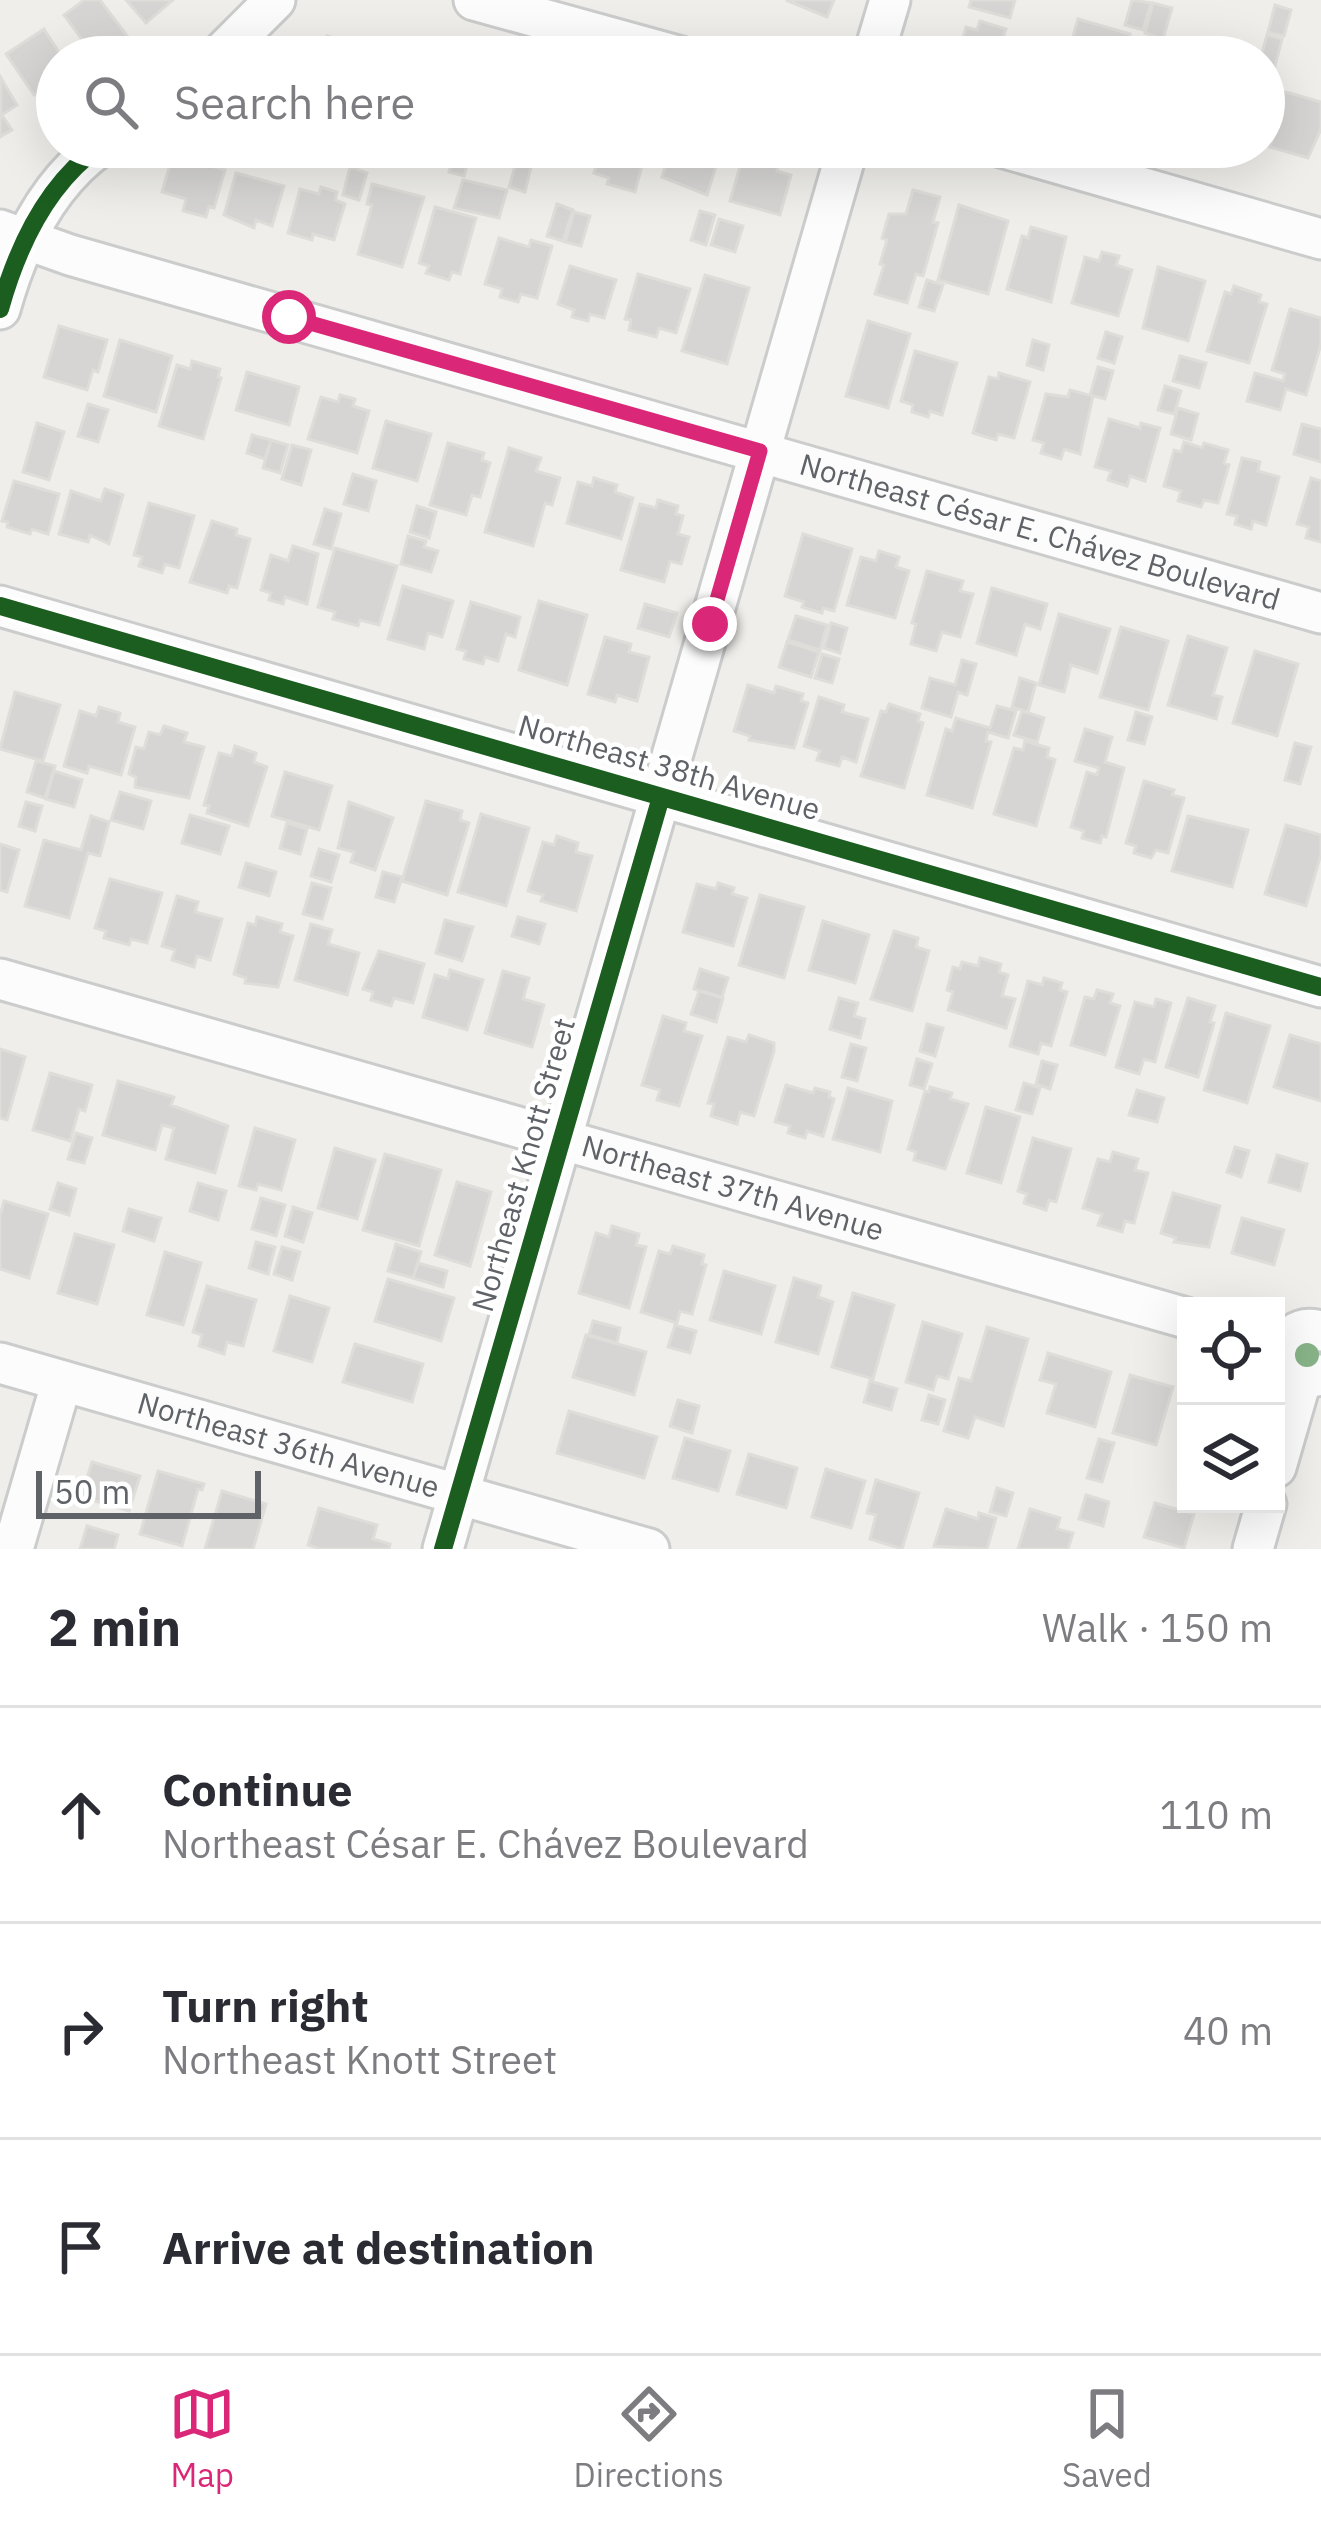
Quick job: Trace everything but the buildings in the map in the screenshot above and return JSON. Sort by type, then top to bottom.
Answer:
[{"type":"street","points":[[239,36],[275,0]]},
{"type":"street","points":[[474,0],[605,36]]},
{"type":"street","points":[[879,36],[890,0]]},
{"type":"street","points":[[0,309],[13,235],[73,168]]},
{"type":"street","name":"Northeast Knott Street","points":[[443,1549],[842,168]]},
{"type":"street","points":[[1073,168],[1321,239]]},
{"type":"street","name":"Northeast César E. Chávez Boulevard","points":[[13,235],[1321,613]]},
{"type":"street","name":"Northeast 38th Avenue","points":[[0,606],[1321,987]]},
{"type":"street","name":"Northeast 37th Avenue","points":[[0,979],[1177,1315]]},
{"type":"street","points":[[1285,1430],[1306,1344]]},
{"type":"street","name":"Northeast 36th Avenue","points":[[0,1364],[649,1549]]},
{"type":"street","points":[[13,1549],[62,1381]]},
{"type":"street","points":[[1253,1549],[1263,1513]]},
{"type":"cycle path","points":[[0,309],[36,219],[75,168]]},
{"type":"cycle path","points":[[0,606],[1321,987]]},
{"type":"cycle path","points":[[443,1549],[661,797]]},
{"type":"route","points":[[289,317],[760,451],[710,624]]}]
